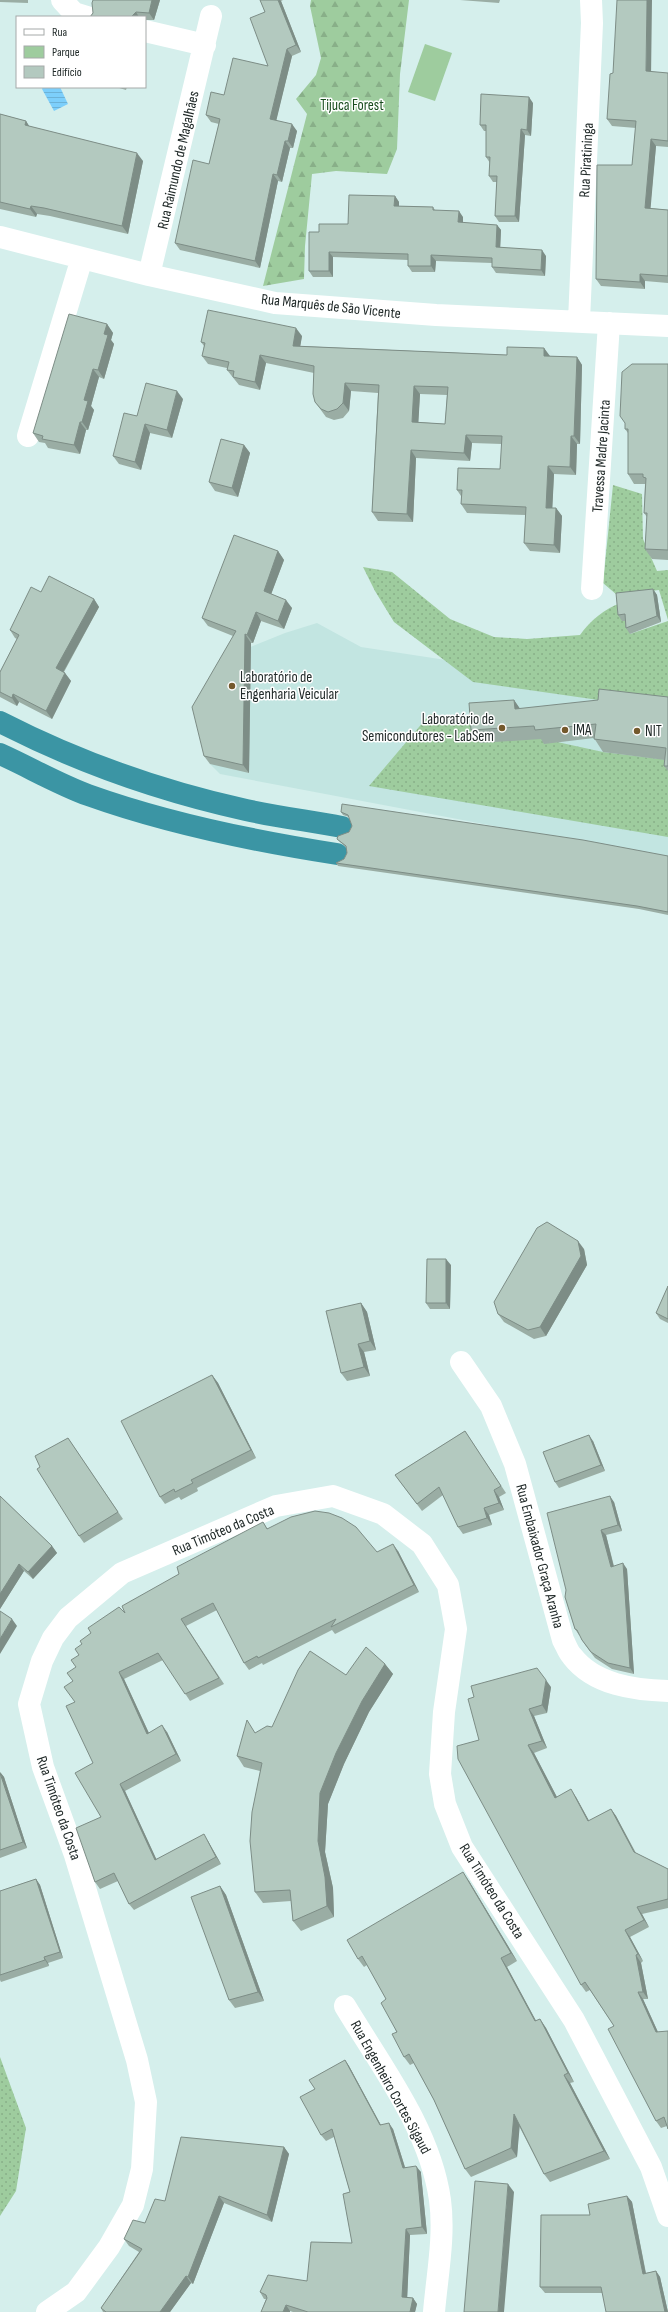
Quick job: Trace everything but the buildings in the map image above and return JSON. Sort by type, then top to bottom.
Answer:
[{"type":"highway","points":[[0,722],[47,746],[117,774],[161,788],[246,810],[342,827]]},
{"type":"highway","points":[[0,754],[88,795],[168,819],[275,844],[337,854]]},
{"type":"street","points":[[62,0],[74,13],[84,16]]},
{"type":"street","name":"Rua Piratininga","points":[[579,321],[592,23],[591,0]]},
{"type":"street","name":"Rua Raimundo de Magalhães","points":[[149,275],[211,16]]},
{"type":"street","points":[[146,31],[205,45]]},
{"type":"street","name":"Rua Marquês de São Vicente","points":[[0,237],[149,275],[275,303],[436,315],[668,326]]},
{"type":"street","points":[[28,436],[82,258]]},
{"type":"street","name":"Travessa Madre Jacinta","points":[[592,590],[609,323]]},
{"type":"street","name":"Rua Embaixador Graça Aranha","points":[[461,1362],[491,1406],[515,1464],[557,1618],[564,1640],[572,1657],[591,1673],[622,1687],[668,1691]]},
{"type":"street","name":"Rua Timóteo da Costa","points":[[47,2312],[76,2292],[109,2247],[133,2205],[142,2169],[146,2102],[137,2060],[75,1855],[43,1767],[30,1704],[42,1661],[53,1638],[68,1618],[122,1574],[276,1506],[333,1496],[383,1514],[422,1544],[448,1584],[456,1629],[444,1712],[440,1774],[445,1804],[462,1847],[574,2020],[651,2167],[668,2216]]},
{"type":"street","name":"Rua Engenheiro Cortes Sigaud","points":[[345,2006],[402,2101],[430,2156],[440,2201],[440,2251],[434,2312]]},
{"type":"shaded area","points":[[317,623],[361,647],[446,660],[668,654],[668,859],[220,774],[210,764],[198,716],[233,654],[285,633]]},
{"type":"green space","name":"Tijuca Forest","points":[[311,0],[409,0],[400,74],[397,149],[387,174],[336,171],[312,174],[305,246],[304,279],[263,286],[307,114],[296,99],[316,75],[321,58],[310,6]]},
{"type":"green space","points":[[425,44],[452,53],[435,101],[408,92]]},
{"type":"green space","points":[[613,485],[642,494],[643,539],[657,571],[668,570],[668,620],[659,590],[617,595],[603,583]]},
{"type":"green space","points":[[363,567],[392,572],[450,619],[494,637],[527,639],[580,635],[598,616],[609,608],[621,603],[622,621],[629,620],[630,634],[668,621],[668,710],[473,682],[394,622],[375,591]]},
{"type":"green space","points":[[430,714],[603,752],[668,760],[668,837],[369,786]]},
{"type":"green space","points":[[0,2057],[26,2128],[16,2191],[0,2216]]},
{"type":"water","points":[[60,88],[68,104],[54,111],[42,89]]},
{"type":"place","name":"Laboratório de Engenharia Veicular","points":[[232,686]]},
{"type":"place","name":"Laboratório de Semicondutores - LabSem","points":[[502,728]]},
{"type":"place","name":"IMA","points":[[565,730]]},
{"type":"place","name":"NIT","points":[[637,731]]}]
